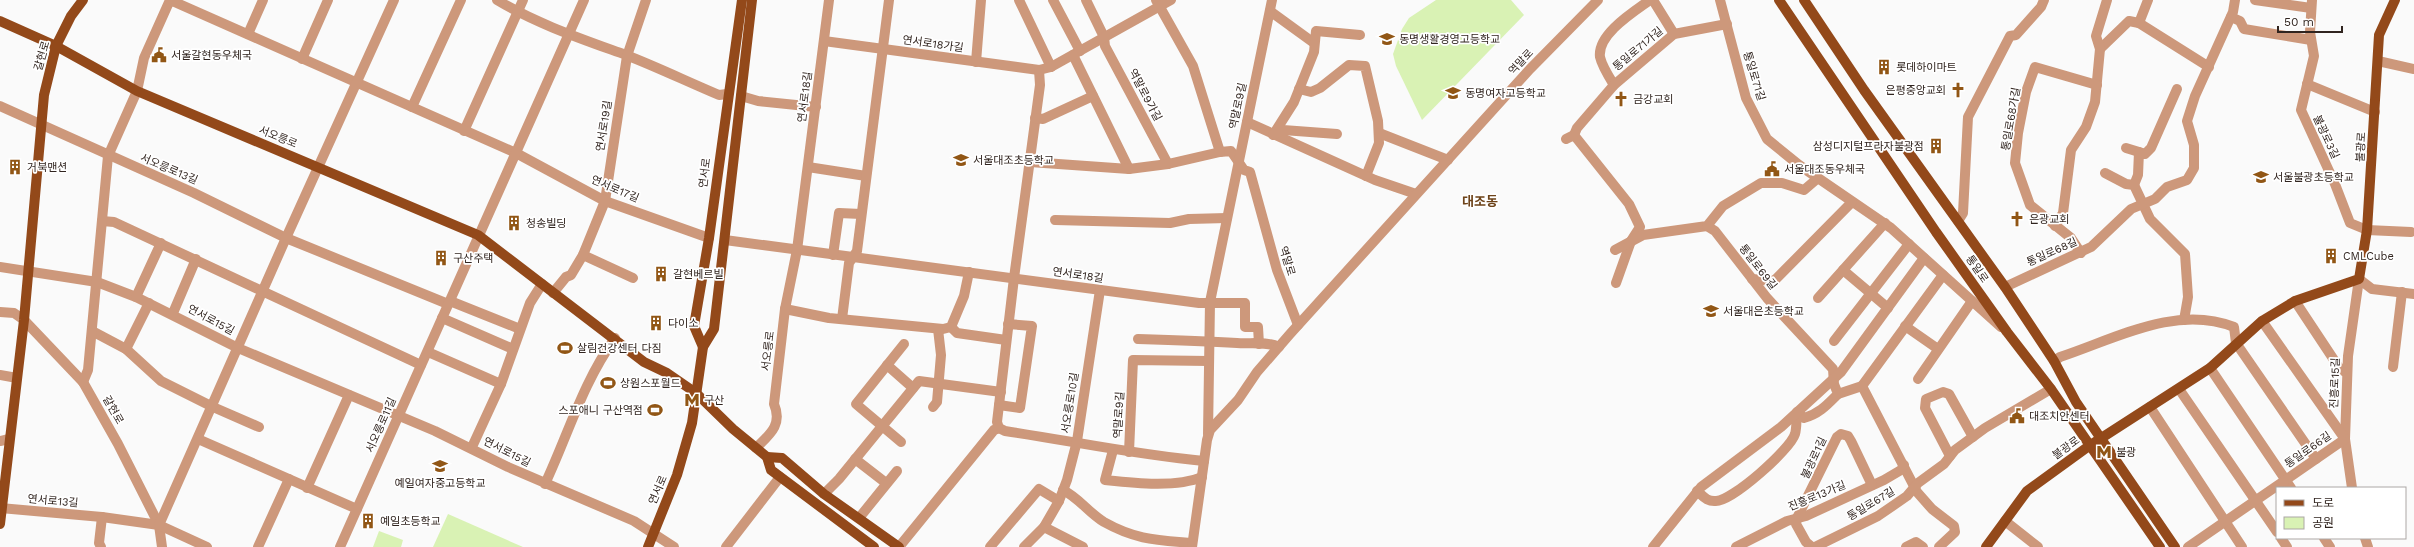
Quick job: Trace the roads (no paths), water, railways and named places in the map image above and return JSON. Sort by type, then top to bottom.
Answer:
[{"type":"main road","name":"갈현로","points":[[0,524],[4,440],[17,378],[24,320],[44,95],[56,46],[71,16],[83,0]]},
{"type":"main road","name":"연서로","points":[[703,347],[694,326],[709,238],[727,94],[742,0]]},
{"type":"main road","name":"연서로","points":[[648,547],[677,475],[692,423],[703,347],[714,329],[752,0]]},
{"type":"main road","name":"통일로","points":[[1779,0],[1924,214],[2007,332],[2051,389],[2160,547]]},
{"type":"main road","name":"통일로","points":[[1804,0],[1864,90],[2005,287],[2054,361],[2076,402],[2175,547]]},
{"type":"main road","name":"불광로","points":[[1986,547],[2027,491],[2089,446],[2210,368],[2262,321],[2295,301],[2359,279],[2367,230],[2380,36],[2395,0]]},
{"type":"main road","name":"서오릉로","points":[[0,21],[56,46],[137,91],[478,235],[615,338],[644,362],[667,373],[696,393],[733,429],[767,458],[770,470],[874,547]]},
{"type":"main road","points":[[767,458],[782,458],[824,494],[899,547]]},
{"type":"street","name":"연서로17길","points":[[170,0],[516,153],[605,201],[709,238]]},
{"type":"street","points":[[83,382],[88,370],[108,156],[137,91],[144,58],[170,0]]},
{"type":"street","points":[[248,34],[263,0]]},
{"type":"street","points":[[302,59],[328,0]]},
{"type":"street","points":[[162,547],[159,525],[213,407],[286,238],[358,84],[394,0]]},
{"type":"street","points":[[412,107],[461,0]]},
{"type":"street","points":[[497,0],[517,12],[568,34],[627,56],[718,95],[727,94]]},
{"type":"street","points":[[464,131],[523,0]]},
{"type":"street","points":[[516,153],[584,0]]},
{"type":"street","name":"연서로19길","points":[[554,293],[566,277],[571,275],[583,255],[605,201],[627,56],[646,0]]},
{"type":"street","name":"연서로18길","points":[[797,250],[829,0]]},
{"type":"street","points":[[842,319],[849,263],[857,251],[880,57],[884,49],[889,0]]},
{"type":"street","points":[[976,62],[981,0]]},
{"type":"street","points":[[1019,0],[1051,67],[1104,38],[1158,3],[1171,0]]},
{"type":"street","points":[[1053,0],[1093,96],[1130,170]]},
{"type":"street","name":"역말로9가길","points":[[1086,0],[1104,38],[1106,46],[1168,164]]},
{"type":"street","name":"역말로9길","points":[[1208,438],[1210,302],[1272,0]]},
{"type":"street","name":"역말로","points":[[1063,490],[1076,497],[1103,521],[1139,538],[1192,545],[1210,430],[1238,400],[1298,325],[1416,194],[1530,69],[1598,0]]},
{"type":"street","points":[[1652,0],[1674,34]]},
{"type":"street","name":"통일로71가길","points":[[1614,85],[1600,56],[1602,43],[1630,13],[1652,0]]},
{"type":"street","name":"통일로71길","points":[[1720,0],[1746,98],[1767,139],[1818,178],[1884,223],[1972,302]]},
{"type":"street","points":[[1958,221],[1963,212],[1968,117],[2010,36],[2016,35],[2041,7],[2044,0]]},
{"type":"street","points":[[2055,226],[2063,213],[2071,150],[2086,127],[2095,102],[2100,49],[2096,36],[2107,0]]},
{"type":"street","points":[[2139,23],[2148,0]]},
{"type":"street","name":"통일로68길","points":[[2005,287],[2072,254],[2081,252],[2091,246],[2131,209],[2155,199],[2166,187],[2188,180],[2194,168],[2194,145],[2188,120],[2195,96],[2231,17],[2235,0]]},
{"type":"street","name":"불광로3길","points":[[2255,0],[2312,4],[2312,40],[2314,56],[2301,110],[2335,184],[2350,223],[2367,230]]},
{"type":"street","points":[[1158,3],[1193,66],[1220,152]]},
{"type":"street","points":[[1270,11],[1314,43]]},
{"type":"street","points":[[2231,17],[2240,21],[2244,30],[2312,40]]},
{"type":"street","points":[[2100,49],[2129,21],[2139,23],[2209,67]]},
{"type":"street","name":"통일로71가길","points":[[1631,240],[1640,227],[1629,204],[1570,137],[1614,85],[1674,34],[1727,24]]},
{"type":"street","points":[[1273,135],[1294,102],[1314,52],[1316,31],[1360,35]]},
{"type":"street","name":"연서로18가길","points":[[824,41],[1039,70],[1051,67]]},
{"type":"street","points":[[2378,62],[2414,69]]},
{"type":"street","points":[[1299,89],[1311,92],[1320,88],[1349,65],[1365,66],[1375,106],[1379,133],[1379,143],[1366,176]]},
{"type":"street","name":"통일로68가길","points":[[2081,252],[2071,238],[2030,206],[2015,163],[2018,133],[2026,92],[2035,68],[2097,85]]},
{"type":"street","points":[[899,547],[969,459],[994,430],[999,428],[997,422],[1006,340],[1036,118],[1040,85],[1039,70]]},
{"type":"street","points":[[2307,84],[2375,112]]},
{"type":"street","points":[[2126,148],[2146,154],[2151,148],[2177,89]]},
{"type":"street","points":[[741,96],[758,101],[816,106]]},
{"type":"street","points":[[1036,118],[1043,119],[1093,96]]},
{"type":"street","points":[[0,106],[41,125]]},
{"type":"street","points":[[1247,122],[1366,176],[1416,194]]},
{"type":"street","name":"서오릉로13길","points":[[41,125],[194,193],[286,238],[449,303],[520,329]]},
{"type":"street","points":[[1273,135],[1283,130],[1337,134]]},
{"type":"street","points":[[1379,133],[1448,160]]},
{"type":"street","points":[[1030,162],[1130,170],[1231,151],[1238,161]]},
{"type":"street","points":[[2139,152],[2138,175],[2134,185],[2150,219],[2185,254],[2188,297],[2184,320]]},
{"type":"street","name":"서오릉로11길","points":[[340,547],[428,352],[478,235],[516,153]]},
{"type":"street","name":"역말로","points":[[1238,161],[1244,170],[1250,172],[1277,270],[1298,325]]},
{"type":"street","points":[[808,167],[866,176]]},
{"type":"street","points":[[2105,173],[2126,184],[2134,185]]},
{"type":"street","points":[[1615,250],[1631,240],[1643,235],[1707,226],[1723,206],[1761,183],[1782,183],[1804,190],[1818,178]]},
{"type":"street","points":[[1752,279],[1774,281],[1852,202]]},
{"type":"street","points":[[832,255],[839,212],[861,214]]},
{"type":"street","points":[[1055,220],[1170,223],[1188,219],[1227,218]]},
{"type":"street","points":[[102,221],[114,222],[161,243],[263,293],[421,365]]},
{"type":"street","points":[[1818,298],[1884,223]]},
{"type":"street","name":"통일로69길","points":[[1707,226],[1715,231],[1752,279],[1833,369],[1833,378],[1838,394]]},
{"type":"street","points":[[2367,230],[2411,232]]},
{"type":"street","name":"연서로18길","points":[[725,240],[1199,303],[1245,303],[1245,327],[1258,327],[1260,344]]},
{"type":"street","points":[[1616,283],[1630,250],[1631,240]]},
{"type":"street","points":[[136,297],[161,243]]},
{"type":"street","points":[[1834,341],[1909,244]]},
{"type":"street","name":"서오릉로","points":[[756,448],[774,430],[777,411],[774,404],[785,309],[797,250]]},
{"type":"street","points":[[583,255],[632,278]]},
{"type":"street","points":[[1653,547],[1697,491],[1781,427],[1841,372],[1924,258]]},
{"type":"street","name":"연서로15길","points":[[173,313],[196,259]]},
{"type":"street","points":[[0,267],[29,270]]},
{"type":"street","name":"연서로15길","points":[[29,270],[97,282],[136,297],[173,313],[238,348],[472,448],[545,484],[634,521],[674,547]]},
{"type":"street","points":[[1843,270],[1888,308]]},
{"type":"street","points":[[951,327],[964,296],[969,272]]},
{"type":"street","points":[[1797,412],[1804,418],[1813,415],[1831,403],[1838,394],[1862,386],[1943,275]]},
{"type":"street","points":[[2359,279],[2372,289],[2414,294]]},
{"type":"street","name":"진흥로15길","points":[[2352,487],[2345,439],[2347,373],[2359,279]]},
{"type":"street","points":[[472,448],[501,384],[520,329],[542,284]]},
{"type":"street","name":"서오릉로10길","points":[[999,428],[1005,431],[1077,442],[1100,290]]},
{"type":"street","points":[[2393,366],[2402,292]]},
{"type":"street","points":[[2295,301],[2340,369],[2347,373]]},
{"type":"street","points":[[1918,379],[1972,302],[2007,332]]},
{"type":"street","points":[[126,349],[149,303]]},
{"type":"street","points":[[785,309],[842,319],[938,329],[951,327]]},
{"type":"street","name":"갈현로","points":[[0,312],[14,313],[24,320],[83,382],[118,444],[159,525]]},
{"type":"street","points":[[442,318],[513,349]]},
{"type":"street","points":[[2054,361],[2060,357],[2137,329],[2158,323],[2184,320],[2217,320],[2234,327],[2236,344],[2316,459]]},
{"type":"street","points":[[2262,321],[2345,439]]},
{"type":"street","points":[[999,405],[1020,408],[1032,326],[1008,324]]},
{"type":"street","points":[[1905,326],[1938,349]]},
{"type":"street","points":[[951,327],[957,333],[1006,340]]},
{"type":"street","points":[[933,407],[937,402],[941,355],[938,329]]},
{"type":"street","points":[[92,331],[126,349],[161,381],[213,407],[259,427]]},
{"type":"street","points":[[545,484],[563,446],[575,412],[597,364],[615,338]]},
{"type":"street","points":[[1138,339],[1210,340],[1260,344],[1268,342],[1279,347]]},
{"type":"street","points":[[901,442],[856,404],[904,344]]},
{"type":"street","points":[[428,352],[501,384]]},
{"type":"street","name":"역말로9길","points":[[1129,452],[1133,360],[1209,361]]},
{"type":"street","points":[[887,365],[913,388]]},
{"type":"street","points":[[2210,368],[2288,484]]},
{"type":"street","points":[[0,375],[17,378]]},
{"type":"street","points":[[824,494],[830,490],[919,380],[1001,392]]},
{"type":"street","points":[[1862,386],[1916,486],[1917,492],[1932,509],[1954,526],[1955,532],[1939,547]]},
{"type":"street","name":"통일로67길","points":[[1814,547],[1878,516],[1907,496],[1916,486],[1944,464],[1950,456],[1973,437],[2051,389]]},
{"type":"street","points":[[2179,389],[2276,530]]},
{"type":"street","points":[[1950,456],[1925,408],[1926,399],[1943,392],[1949,394],[1973,437]]},
{"type":"street","points":[[307,488],[349,395]]},
{"type":"street","points":[[2150,407],[2224,522],[2242,547]]},
{"type":"street","points":[[1697,491],[1707,500],[1717,501],[1738,490],[1765,470],[1795,435],[1797,412]]},
{"type":"street","name":"불광로1길","points":[[1797,518],[1837,437],[1841,434],[1848,436],[1872,485]]},
{"type":"street","points":[[198,439],[357,509]]},
{"type":"street","name":"통일로66길","points":[[2288,484],[2316,459],[2345,439]]},
{"type":"street","points":[[1024,547],[1044,527],[1059,501],[1077,442],[1113,450],[1204,461]]},
{"type":"street","points":[[1113,450],[1105,480],[1138,484],[1193,481],[1202,477]]},
{"type":"street","points":[[855,459],[886,483]]},
{"type":"street","name":"진흥로13가길","points":[[1736,547],[1787,521],[1872,485],[1901,470],[1904,465]]},
{"type":"street","points":[[859,518],[897,471]]},
{"type":"street","points":[[726,547],[780,477]]},
{"type":"street","points":[[258,547],[289,479]]},
{"type":"street","points":[[990,547],[1039,489],[1059,501]]},
{"type":"street","name":"통일로66길","points":[[2188,547],[2256,500],[2276,490]]},
{"type":"street","name":"연서로13길","points":[[1,508],[102,517],[159,525],[207,547]]},
{"type":"street","points":[[101,547],[99,543],[102,517]]},
{"type":"street","points":[[1797,518],[1796,524],[1806,542],[1814,547]]},
{"type":"street","points":[[2005,521],[2038,547]]},
{"type":"street","points":[[1044,527],[1083,547]]},
{"type":"street","points":[[1906,547],[1916,542],[1923,547]]},
{"type":"place","name":"동명생활경영고등학교","points":[[1387,39]]},
{"type":"place","name":"서울갈현동우체국","points":[[159,55]]},
{"type":"place","name":"롯데하이마트","points":[[1884,67]]},
{"type":"place","name":"은평중앙교회","points":[[1958,90]]},
{"type":"place","name":"동명여자고등학교","points":[[1453,93]]},
{"type":"place","name":"금강교회","points":[[1621,99]]},
{"type":"place","name":"삼성디지털프라자불광점","points":[[1936,146]]},
{"type":"place","name":"서울대조초등학교","points":[[961,160]]},
{"type":"place","name":"거북맨션","points":[[15,167]]},
{"type":"place","name":"서울대조동우체국","points":[[1772,169]]},
{"type":"place","name":"서울불광초등학교","points":[[2261,177]]},
{"type":"place","name":"은광교회","points":[[2017,219]]},
{"type":"place","name":"청송빌딩","points":[[514,223]]},
{"type":"place","name":"CMLCube","points":[[2331,256]]},
{"type":"place","name":"구산주택","points":[[441,258]]},
{"type":"place","name":"갈현베르빌","points":[[661,274]]},
{"type":"place","name":"서울대은초등학교","points":[[1711,311]]},
{"type":"place","name":"다이소","points":[[656,323]]},
{"type":"place","name":"살림건강센터 다짐","points":[[565,348]]},
{"type":"place","name":"상원스포월드","points":[[608,383]]},
{"type":"place","name":"구산","points":[[692,400]]},
{"type":"place","name":"스포애니 구산역점","points":[[655,410]]},
{"type":"place","name":"대조치안센터","points":[[2017,416]]},
{"type":"place","name":"불광","points":[[2104,452]]},
{"type":"place","name":"예일여자중고등학교","points":[[440,466]]},
{"type":"place","name":"예일초등학교","points":[[368,521]]},
{"type":"district","name":"대조동","points":[[1480,201]]}]
